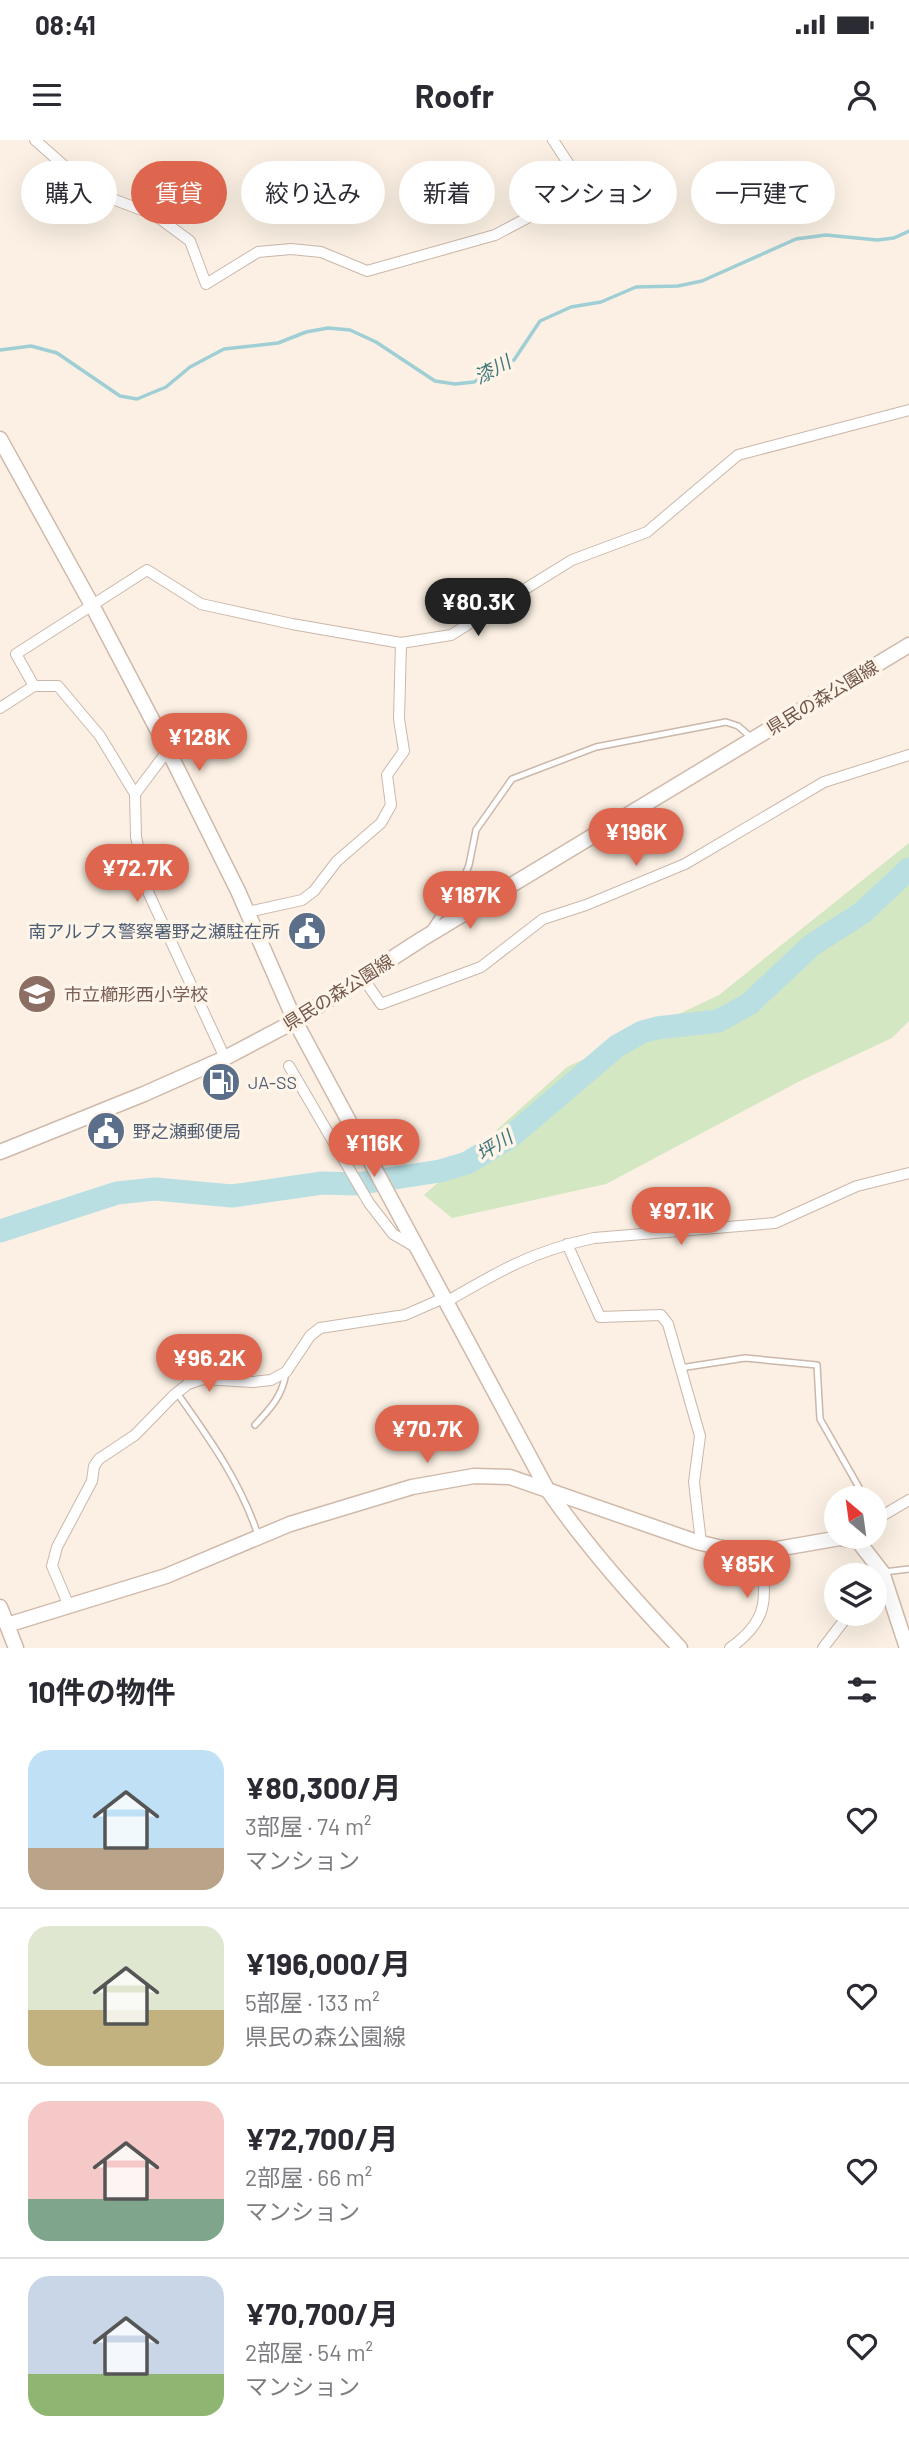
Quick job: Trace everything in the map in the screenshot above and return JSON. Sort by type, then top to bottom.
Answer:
[{"type":"street","points":[[35,140],[94,192],[155,215],[190,241],[206,284],[258,252],[321,252],[367,271],[495,236],[546,208],[569,188],[572,169],[553,140]]},
{"type":"street","points":[[34,686],[16,654],[147,570],[201,604],[292,624],[401,643],[457,632],[572,560],[647,532],[738,455],[909,410]]},
{"type":"street","points":[[0,439],[168,750],[247,912],[295,1021],[547,1489],[620,1585],[680,1648]]},
{"type":"street","points":[[247,912],[302,900],[314,891],[337,861],[381,823],[391,804],[387,775],[404,751],[399,719],[401,643]]},
{"type":"street","name":"県民の森公園線","points":[[0,1152],[133,1099],[225,1058],[295,1021],[422,939],[909,645]]},
{"type":"street","points":[[0,708],[34,686],[58,686],[100,736],[135,794],[136,837],[149,894],[225,1058]]},
{"type":"street","points":[[135,794],[168,750]]},
{"type":"street","points":[[363,978],[381,1004],[481,967],[543,919],[586,905],[685,864],[824,782],[909,755]]},
{"type":"street","points":[[289,1066],[369,1203],[393,1234],[417,1248]]},
{"type":"street","points":[[69,1606],[52,1566],[57,1547],[92,1481],[94,1466],[99,1459],[135,1435],[177,1393],[203,1379],[253,1382],[271,1380],[286,1372],[310,1336],[320,1328],[405,1315],[445,1300],[521,1259],[567,1244],[594,1238],[775,1223],[858,1186],[909,1173]]},
{"type":"street","points":[[567,1244],[600,1317],[661,1315],[668,1324],[700,1436],[694,1482],[701,1543]]},
{"type":"street","points":[[4,1626],[166,1576],[258,1536],[327,1513],[438,1481],[474,1476],[510,1476],[701,1543],[739,1552],[760,1552],[824,1541]]},
{"type":"street","points":[[887,1513],[909,1500]]},
{"type":"street","points":[[730,1648],[744,1638],[760,1620],[765,1586],[760,1552]]},
{"type":"street","points":[[887,1598],[907,1648]]},
{"type":"street","points":[[0,1607],[4,1626],[16,1648]]},
{"type":"street","points":[[823,1648],[840,1626]]},
{"type":"lane","points":[[422,939],[463,880],[476,830],[512,779],[596,747],[726,722],[738,726],[753,739]]},
{"type":"lane","points":[[680,1368],[745,1358],[817,1365],[820,1419],[858,1486]]},
{"type":"lane","points":[[255,1425],[275,1404],[284,1387],[286,1372]]},
{"type":"lane","points":[[177,1393],[235,1479],[246,1500],[258,1536]]},
{"type":"lane","points":[[887,1574],[909,1569]]},
{"type":"green space","points":[[909,843],[909,1021],[892,1038],[800,1081],[606,1184],[452,1218],[424,1195],[567,1067],[719,995]]},
{"type":"waterway","name":"漆川","points":[[0,350],[31,346],[57,353],[120,396],[137,399],[166,387],[190,367],[224,349],[278,343],[306,332],[328,328],[350,330],[376,342],[435,381],[455,384],[474,382],[514,360],[540,321],[571,307],[601,302],[636,287],[678,286],[702,281],[796,239],[826,235],[877,240],[894,238],[909,231]]},
{"type":"waterway","name":"坪川","points":[[0,1231],[117,1193],[155,1189],[232,1196],[322,1183],[356,1184],[440,1171],[467,1163],[509,1138],[617,1046],[642,1032],[657,1028],[718,1021],[749,1004],[812,945],[862,913],[909,869]]},
{"type":"place","name":"南アルプス警察署野之瀬駐在所","points":[[307,931]]},
{"type":"place","name":"市立櫛形西小学校","points":[[37,994]]},
{"type":"place","name":"JA-SS","points":[[221,1082]]},
{"type":"place","name":"野之瀬郵便局","points":[[106,1131]]}]
